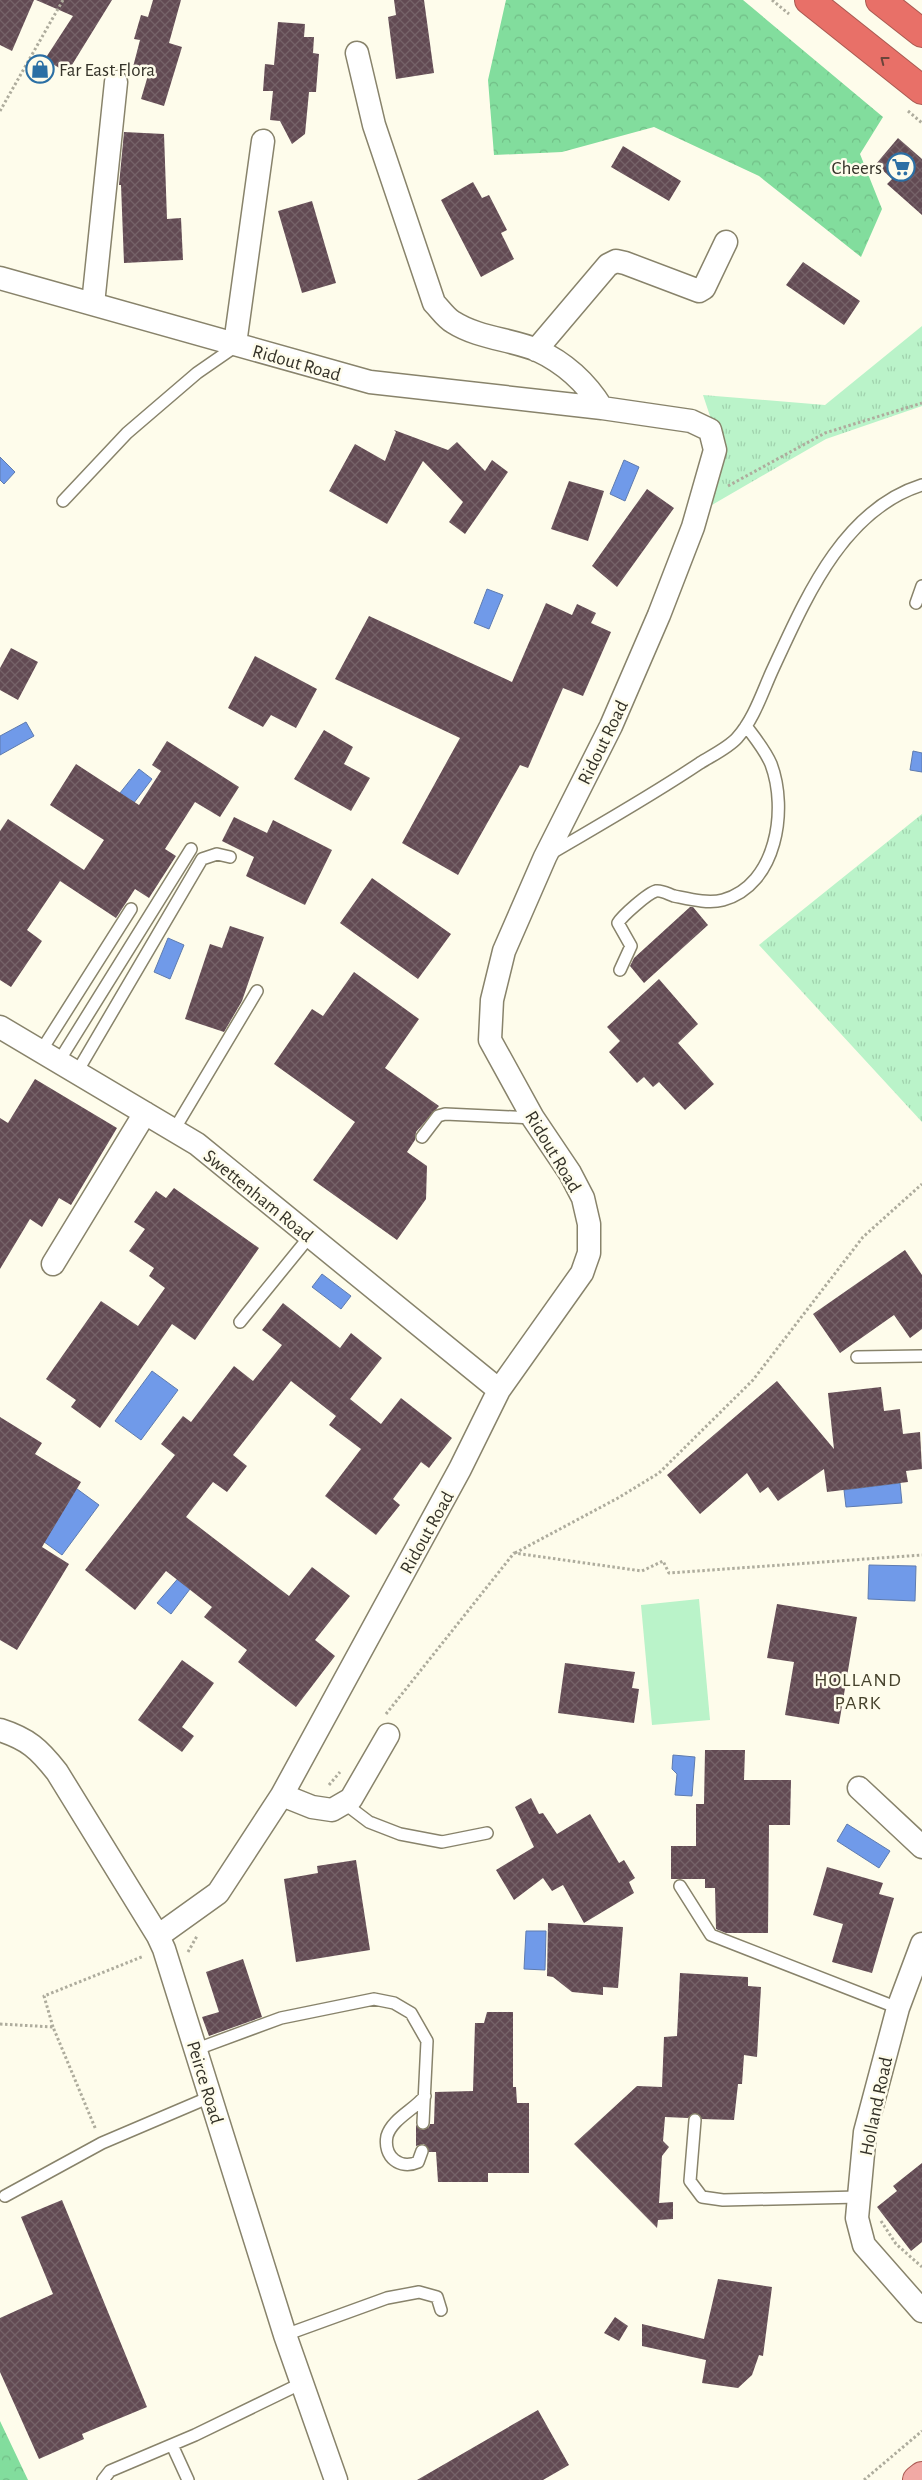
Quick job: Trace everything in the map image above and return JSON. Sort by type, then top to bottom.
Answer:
[{"type":"highway","points":[[809,0],[922,90]]},
{"type":"highway","points":[[880,0],[922,33]]},
{"type":"main road","points":[[917,2480],[922,2476]]},
{"type":"street","points":[[358,54],[374,125],[434,303],[452,322],[488,336],[536,350],[565,366],[589,387],[602,408]]},
{"type":"street","points":[[93,304],[116,82]]},
{"type":"street","points":[[236,344],[263,141]]},
{"type":"street","points":[[536,350],[608,265],[616,261],[625,263],[699,291],[704,288],[726,242]]},
{"type":"street","name":"Ridout Road","points":[[0,278],[370,382],[602,408],[691,422],[710,430],[715,450],[693,527],[659,615],[612,726],[545,857],[504,951],[492,1000],[490,1040],[533,1118],[570,1173],[583,1198],[589,1224],[589,1253],[582,1273],[499,1390],[460,1469],[282,1795],[218,1893],[161,1942]]},
{"type":"street","name":"Swettenham Road","points":[[0,1026],[197,1144],[499,1390]]},
{"type":"street","points":[[53,1264],[145,1113]]},
{"type":"street","points":[[282,1795],[312,1807],[332,1810],[351,1799],[387,1725]]},
{"type":"street","name":"Peirce Road","points":[[0,1730],[19,1736],[38,1748],[57,1772],[161,1942],[285,2335],[336,2480]]},
{"type":"street","points":[[859,1788],[922,1847]]},
{"type":"street","name":"Holland Road","points":[[922,1944],[898,2008],[865,2132],[857,2218],[864,2245],[922,2311]]},
{"type":"lane","points":[[63,501],[127,433],[197,373],[236,344]]},
{"type":"lane","points":[[545,857],[655,793],[736,740],[746,726],[823,568],[865,518],[899,492],[922,485]]},
{"type":"lane","points":[[916,603],[922,586]]},
{"type":"lane","points":[[620,970],[632,946],[618,923],[649,895],[662,891],[691,899],[722,900],[745,890],[755,881],[766,863],[773,842],[779,808],[778,787],[771,764],[763,748],[746,726]]},
{"type":"lane","points":[[59,1062],[191,849]]},
{"type":"lane","points":[[59,1062],[202,859],[216,854],[230,857]]},
{"type":"lane","points":[[59,1062],[131,909]]},
{"type":"lane","points":[[174,1130],[257,991]]},
{"type":"lane","points":[[422,1137],[438,1116],[445,1114],[533,1118]]},
{"type":"lane","points":[[240,1322],[310,1236]]},
{"type":"lane","points":[[857,1356],[922,1356]]},
{"type":"lane","points":[[344,1803],[369,1822],[400,1834],[442,1842],[487,1834]]},
{"type":"lane","points":[[680,1886],[711,1935],[898,2008]]},
{"type":"lane","points":[[196,2049],[281,2018],[374,1999],[394,2003],[410,2013],[427,2041],[423,2123]]},
{"type":"lane","points":[[422,2150],[422,2157],[418,2162],[411,2165],[402,2164],[392,2159],[388,2150],[387,2137],[394,2124],[417,2106],[424,2096]]},
{"type":"lane","points":[[5,2196],[102,2143],[210,2097]]},
{"type":"lane","points":[[695,2120],[690,2181],[702,2197],[723,2200],[859,2197]]},
{"type":"lane","points":[[285,2335],[387,2298],[419,2292],[437,2297],[441,2310]]},
{"type":"lane","points":[[104,2480],[110,2471],[172,2445],[302,2383]]},
{"type":"lane","points":[[172,2445],[188,2480]]},
{"type":"path","points":[[0,111],[63,0]]},
{"type":"path","points":[[701,501],[825,433],[922,403]]},
{"type":"path","points":[[387,1725],[514,1553],[618,1498],[659,1473],[753,1380],[864,1237],[922,1184]]},
{"type":"path","points":[[514,1553],[642,1570],[664,1561],[669,1573],[922,1555]]},
{"type":"path","points":[[312,1807],[343,1768]]},
{"type":"path","points":[[102,2143],[53,2027],[44,1996],[161,1942]]},
{"type":"path","points":[[0,2024],[53,2027]]},
{"type":"path","points":[[880,2220],[896,2244],[922,2267]]},
{"type":"path","points":[[864,2480],[922,2431]]},
{"type":"green space","points":[[506,0],[743,0],[883,117],[860,154],[882,209],[861,257],[759,176],[654,127],[562,152],[494,155],[488,80]]},
{"type":"green space","points":[[922,326],[922,406],[826,439],[705,509],[721,449],[703,395],[825,405]]},
{"type":"green space","points":[[922,814],[922,1122],[759,945]]},
{"type":"green space","points":[[699,1599],[710,1720],[652,1725],[641,1605]]},
{"type":"green space","points":[[0,2421],[28,2480],[0,2480]]},
{"type":"water","points":[[0,457],[15,472],[4,484],[0,480]]},
{"type":"water","points":[[624,460],[639,467],[625,501],[610,494]]},
{"type":"water","points":[[487,589],[503,595],[489,629],[474,623]]},
{"type":"water","points":[[26,722],[34,736],[0,755],[0,736]]},
{"type":"water","points":[[913,751],[922,753],[922,772],[910,770]]},
{"type":"water","points":[[139,769],[152,779],[130,808],[116,798]]},
{"type":"water","points":[[168,938],[184,945],[170,979],[154,972]]},
{"type":"water","points":[[322,1274],[351,1296],[341,1309],[312,1287]]},
{"type":"water","points":[[152,1371],[178,1390],[141,1440],[115,1421]]},
{"type":"water","points":[[900,1483],[902,1503],[846,1507],[844,1490]]},
{"type":"water","points":[[73,1486],[99,1505],[62,1555],[36,1536]]},
{"type":"water","points":[[869,1565],[916,1566],[915,1601],[868,1599]]},
{"type":"water","points":[[181,1575],[193,1585],[171,1614],[157,1603]]},
{"type":"water","points":[[673,1755],[695,1757],[692,1796],[675,1795],[677,1774],[672,1769]]},
{"type":"water","points":[[847,1824],[890,1851],[879,1868],[837,1841]]},
{"type":"water","points":[[526,1931],[546,1931],[545,1970],[524,1969]]},
{"type":"building","points":[[0,0],[34,0],[12,51],[0,45]]},
{"type":"building","points":[[36,0],[112,0],[67,73],[45,59],[73,16]]},
{"type":"building","points":[[153,0],[181,0],[169,43],[182,47],[164,106],[141,99],[149,72],[133,67],[140,40],[134,39],[141,15],[148,17]]},
{"type":"building","points":[[394,0],[424,0],[434,73],[396,79],[388,17],[396,15]]},
{"type":"building","points":[[278,22],[305,24],[304,37],[314,37],[313,53],[319,54],[316,92],[309,92],[305,134],[292,144],[280,121],[270,120],[273,91],[263,91],[265,64],[274,65]]},
{"type":"building","points":[[124,132],[164,134],[167,219],[181,218],[183,260],[124,263],[121,185],[119,185]]},
{"type":"building","points":[[898,138],[922,159],[922,215],[887,184],[892,179],[876,164]]},
{"type":"building","points":[[623,146],[681,181],[669,201],[611,167]]},
{"type":"building","points":[[473,182],[482,198],[489,195],[507,230],[501,233],[514,259],[481,277],[441,200]]},
{"type":"building","points":[[312,201],[336,283],[302,293],[278,211]]},
{"type":"building","points":[[803,262],[860,301],[844,325],[786,285]]},
{"type":"building","points":[[394,430],[448,450],[457,442],[485,471],[492,460],[508,472],[465,534],[449,522],[463,502],[423,461],[387,524],[329,491],[355,444],[385,461],[396,432]]},
{"type":"building","points":[[569,481],[604,491],[588,541],[551,529]]},
{"type":"building","points":[[647,489],[674,508],[617,587],[592,566]]},
{"type":"building","points":[[546,603],[572,615],[577,604],[596,613],[591,623],[611,632],[583,696],[563,688],[528,768],[520,765],[458,875],[402,843],[460,738],[335,679],[369,616],[512,682]]},
{"type":"building","points":[[11,648],[38,662],[18,700],[0,690],[0,668]]},
{"type":"building","points":[[255,656],[317,689],[296,728],[271,715],[263,727],[228,708]]},
{"type":"building","points":[[324,730],[353,747],[344,764],[370,778],[351,811],[294,779]]},
{"type":"building","points":[[167,741],[239,787],[220,817],[195,802],[165,849],[176,856],[149,898],[135,889],[116,918],[60,881],[27,930],[42,941],[11,987],[0,980],[0,831],[8,819],[84,870],[104,840],[50,805],[76,764],[139,805],[161,771],[152,765]]},
{"type":"building","points":[[234,817],[267,833],[273,820],[332,850],[305,905],[246,876],[254,857],[222,841]]},
{"type":"building","points":[[372,878],[451,934],[418,979],[340,923]]},
{"type":"building","points":[[690,907],[693,907],[708,925],[644,983],[630,966],[634,958]]},
{"type":"building","points":[[230,926],[264,937],[242,1001],[224,1032],[185,1019],[210,944],[222,948]]},
{"type":"building","points":[[354,972],[419,1019],[385,1068],[439,1106],[416,1132],[415,1140],[407,1152],[427,1166],[426,1199],[397,1240],[313,1180],[355,1122],[274,1064],[312,1009],[323,1016]]},
{"type":"building","points":[[659,979],[698,1024],[678,1043],[714,1084],[685,1110],[659,1082],[653,1087],[644,1077],[637,1083],[609,1052],[620,1041],[607,1027]]},
{"type":"building","points":[[35,1079],[117,1128],[71,1205],[59,1198],[42,1227],[30,1219],[0,1269],[0,1118],[8,1123]]},
{"type":"building","points":[[174,1188],[259,1248],[195,1340],[172,1324],[100,1428],[71,1407],[76,1400],[46,1379],[101,1301],[138,1326],[165,1288],[149,1276],[154,1268],[129,1251],[145,1229],[134,1222],[156,1191],[166,1198]]},
{"type":"building","points":[[905,1250],[922,1275],[922,1329],[910,1338],[894,1315],[840,1353],[813,1314]]},
{"type":"building","points":[[283,1303],[340,1348],[351,1333],[382,1358],[350,1399],[381,1424],[401,1398],[452,1438],[429,1468],[421,1462],[393,1499],[400,1505],[376,1535],[325,1496],[361,1449],[329,1425],[336,1416],[291,1381],[233,1455],[247,1466],[227,1492],[213,1482],[186,1517],[289,1596],[312,1567],[350,1596],[315,1640],[335,1656],[296,1707],[238,1662],[247,1650],[204,1617],[212,1607],[166,1571],[135,1610],[85,1570],[175,1455],[161,1444],[183,1416],[191,1422],[234,1366],[253,1381],[282,1345],[262,1330]]},
{"type":"building","points":[[777,1381],[834,1449],[828,1393],[881,1387],[884,1411],[900,1409],[903,1434],[920,1432],[922,1469],[906,1471],[908,1482],[827,1492],[824,1469],[778,1501],[768,1487],[760,1493],[747,1473],[700,1514],[667,1475]]},
{"type":"building","points":[[0,1417],[42,1443],[35,1454],[81,1482],[42,1547],[69,1564],[17,1650],[0,1640]]},
{"type":"building","points":[[777,1604],[857,1617],[839,1724],[785,1715],[794,1662],[767,1658]]},
{"type":"building","points":[[182,1660],[214,1683],[182,1727],[194,1736],[182,1752],[138,1720]]},
{"type":"building","points":[[565,1663],[635,1672],[632,1688],[639,1689],[634,1723],[558,1713]]},
{"type":"building","points":[[705,1750],[745,1750],[744,1780],[791,1780],[790,1825],[769,1825],[768,1933],[726,1933],[716,1929],[715,1888],[705,1888],[705,1879],[671,1879],[671,1846],[696,1846],[696,1804],[704,1804]]},
{"type":"building","points":[[531,1798],[539,1814],[543,1813],[557,1834],[590,1814],[619,1863],[624,1860],[635,1878],[629,1882],[634,1893],[584,1923],[563,1885],[552,1891],[543,1878],[514,1900],[496,1870],[534,1847],[515,1807]]},
{"type":"building","points":[[356,1860],[370,1950],[296,1962],[284,1879],[318,1873],[317,1866]]},
{"type":"building","points":[[827,1867],[883,1883],[879,1894],[894,1898],[872,1973],[832,1962],[843,1924],[813,1915]]},
{"type":"building","points":[[548,1923],[623,1927],[618,1988],[603,1987],[603,1995],[572,1992],[553,1977],[547,1976]]},
{"type":"building","points":[[243,1959],[262,2017],[209,2036],[202,2017],[219,2012],[206,1972]]},
{"type":"building","points":[[680,1973],[748,1977],[748,1986],[761,1987],[757,2057],[744,2055],[742,2084],[738,2084],[734,2120],[702,2119],[695,2113],[688,2118],[665,2117],[663,2141],[669,2147],[662,2156],[659,2203],[673,2202],[673,2219],[658,2220],[657,2228],[574,2144],[637,2086],[662,2087],[664,2037],[677,2036]]},
{"type":"building","points":[[487,2012],[513,2012],[513,2087],[516,2087],[517,2103],[529,2103],[529,2173],[488,2173],[488,2182],[438,2182],[436,2152],[429,2152],[424,2144],[416,2146],[416,2125],[423,2130],[429,2127],[430,2124],[434,2124],[435,2092],[473,2091],[475,2023],[484,2023]]},
{"type":"building","points":[[922,2163],[922,2242],[911,2251],[877,2207],[897,2191],[893,2186]]},
{"type":"building","points":[[62,2200],[147,2407],[82,2434],[84,2439],[39,2459],[0,2372],[0,2318],[53,2294],[21,2217]]},
{"type":"building","points":[[718,2279],[772,2287],[763,2356],[759,2355],[752,2375],[738,2388],[702,2383],[706,2360],[642,2346],[642,2324],[704,2339]]},
{"type":"building","points":[[615,2317],[628,2326],[619,2341],[604,2333]]},
{"type":"building","points":[[538,2410],[569,2465],[543,2480],[417,2480]]},
{"type":"place","name":"Far East Flora","points":[[40,69]]},
{"type":"place","name":"Cheers","points":[[901,167]]},
{"type":"district","name":"HOLLAND PARK","points":[[858,1690]]}]
